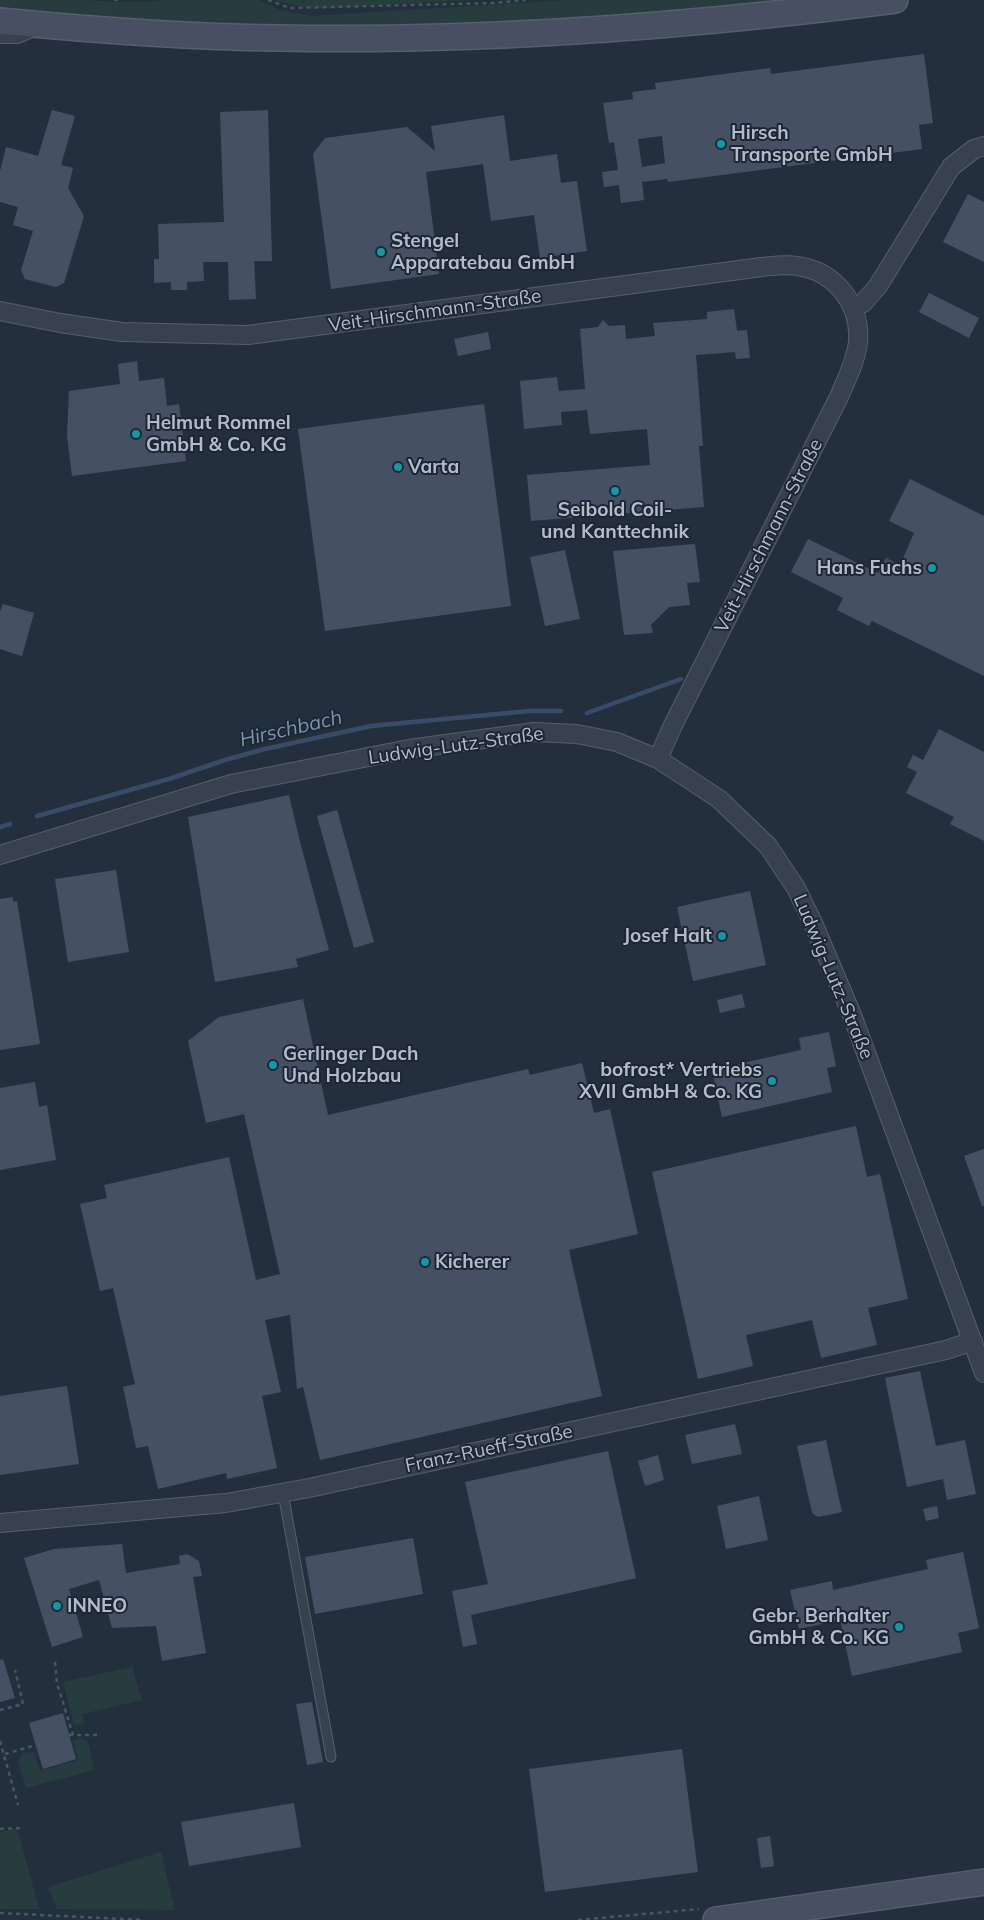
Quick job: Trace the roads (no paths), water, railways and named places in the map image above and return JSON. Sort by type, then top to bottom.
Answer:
[{"type":"main road","points":[[0,21],[278,38],[411,38],[668,26],[778,15],[895,0]]},
{"type":"main road","points":[[716,1920],[984,1882]]},
{"type":"street","points":[[0,34],[17,34],[39,24]]},
{"type":"street","points":[[854,308],[863,303],[878,286],[951,167],[974,149],[984,146]]},
{"type":"street","name":"Veit-Hirschmann-Straße","points":[[0,310],[60,324],[122,332],[248,335],[762,267],[796,266],[820,272],[834,282],[854,308],[858,328],[858,344],[852,365],[839,397],[658,758]]},
{"type":"street","name":"Ludwig-Lutz-Straße","points":[[0,855],[231,784],[409,749],[534,732],[577,734],[617,742],[658,758],[719,799],[768,846],[796,888],[852,1015],[984,1373]]},
{"type":"street","name":"Franz-Rueff-Straße","points":[[0,1523],[226,1503],[283,1493],[683,1408],[946,1350],[973,1342]]},
{"type":"lane","points":[[283,1493],[331,1757]]},
{"type":"waterway","name":"Hirschbach","points":[[587,713],[681,679]]},
{"type":"waterway","name":"Hirschbach","points":[[37,816],[169,779],[265,749],[371,726],[529,711],[561,711]]},
{"type":"waterway","name":"Hirschbach","points":[[0,827],[10,824]]},
{"type":"place","name":"Hirsch Transporte GmbH","points":[[721,144]]},
{"type":"place","name":"Stengel Apparatebau GmbH","points":[[381,252]]},
{"type":"place","name":"Helmut Rommel GmbH & Co. KG","points":[[136,434]]},
{"type":"place","name":"Varta","points":[[398,467]]},
{"type":"place","name":"Seibold Coil- und Kanttechnik","points":[[615,491]]},
{"type":"place","name":"Hans Fuchs","points":[[932,568]]},
{"type":"place","name":"Josef Halt","points":[[722,936]]},
{"type":"place","name":"Gerlinger Dach Und Holzbau","points":[[273,1065]]},
{"type":"place","name":"bofrost* Vertriebs XVII GmbH & Co. KG","points":[[772,1081]]},
{"type":"place","name":"Kicherer","points":[[425,1262]]},
{"type":"place","name":"INNEO","points":[[57,1606]]},
{"type":"place","name":"Gebr. Berhalter GmbH & Co. KG","points":[[899,1627]]}]
